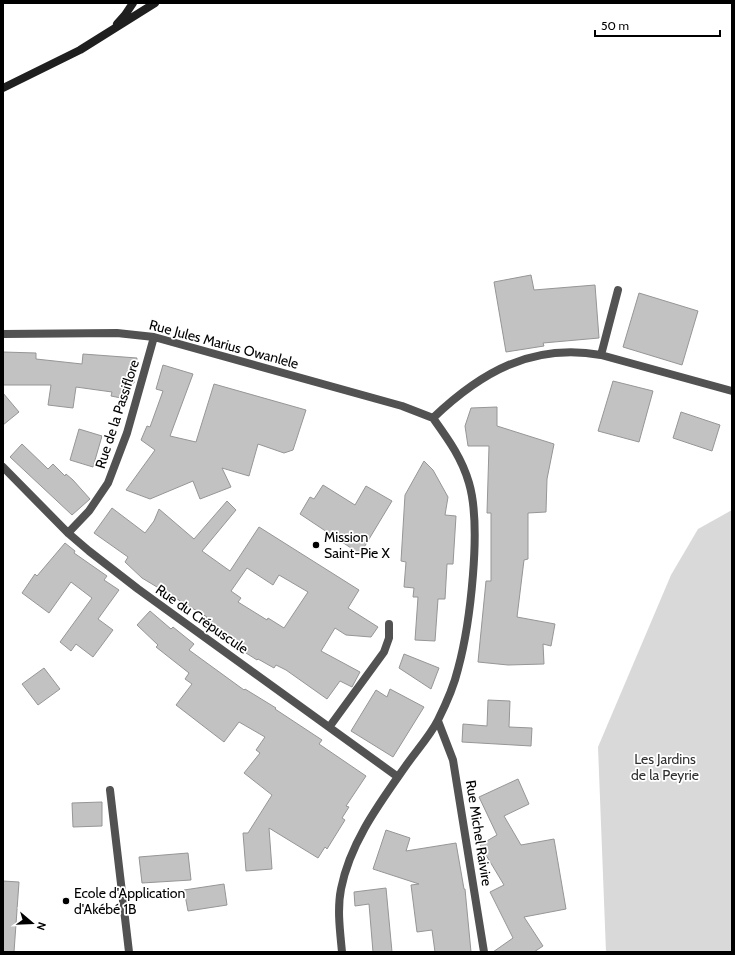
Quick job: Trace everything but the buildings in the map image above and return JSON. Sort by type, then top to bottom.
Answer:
[{"type":"main road","points":[[106,34],[125,15],[133,3]]},
{"type":"main road","points":[[3,88],[80,50],[155,3]]},
{"type":"street","points":[[601,355],[618,290]]},
{"type":"street","name":"Rue Jules Marius Owanlele","points":[[3,334],[117,333],[154,337],[402,406],[433,418]]},
{"type":"street","name":"Rue de la Passiflore","points":[[68,533],[89,511],[108,483],[127,433],[154,337]]},
{"type":"street","points":[[342,952],[340,917],[341,889],[350,861],[377,807],[438,721],[458,670],[464,644],[472,571],[474,530],[470,485],[461,460],[433,418],[458,394],[486,375],[516,362],[562,351],[601,355],[732,391]]},
{"type":"street","name":"Rue du Crépuscule","points":[[3,467],[68,533],[138,589],[330,726],[398,777]]},
{"type":"street","points":[[330,726],[384,652],[389,638],[389,624]]},
{"type":"street","name":"Rue Michel Raivire","points":[[438,721],[453,760],[484,952]]},
{"type":"street","points":[[110,790],[129,952]]},
{"type":"green space","name":"Les Jardins de la Peyrie","points":[[732,510],[732,952],[606,952],[598,747],[671,575],[698,529]]},
{"type":"place","name":"Mission Saint-Pie X","points":[[316,545]]},
{"type":"place","name":"Ecole d'Application d'Akébé 1B","points":[[66,901]]}]
